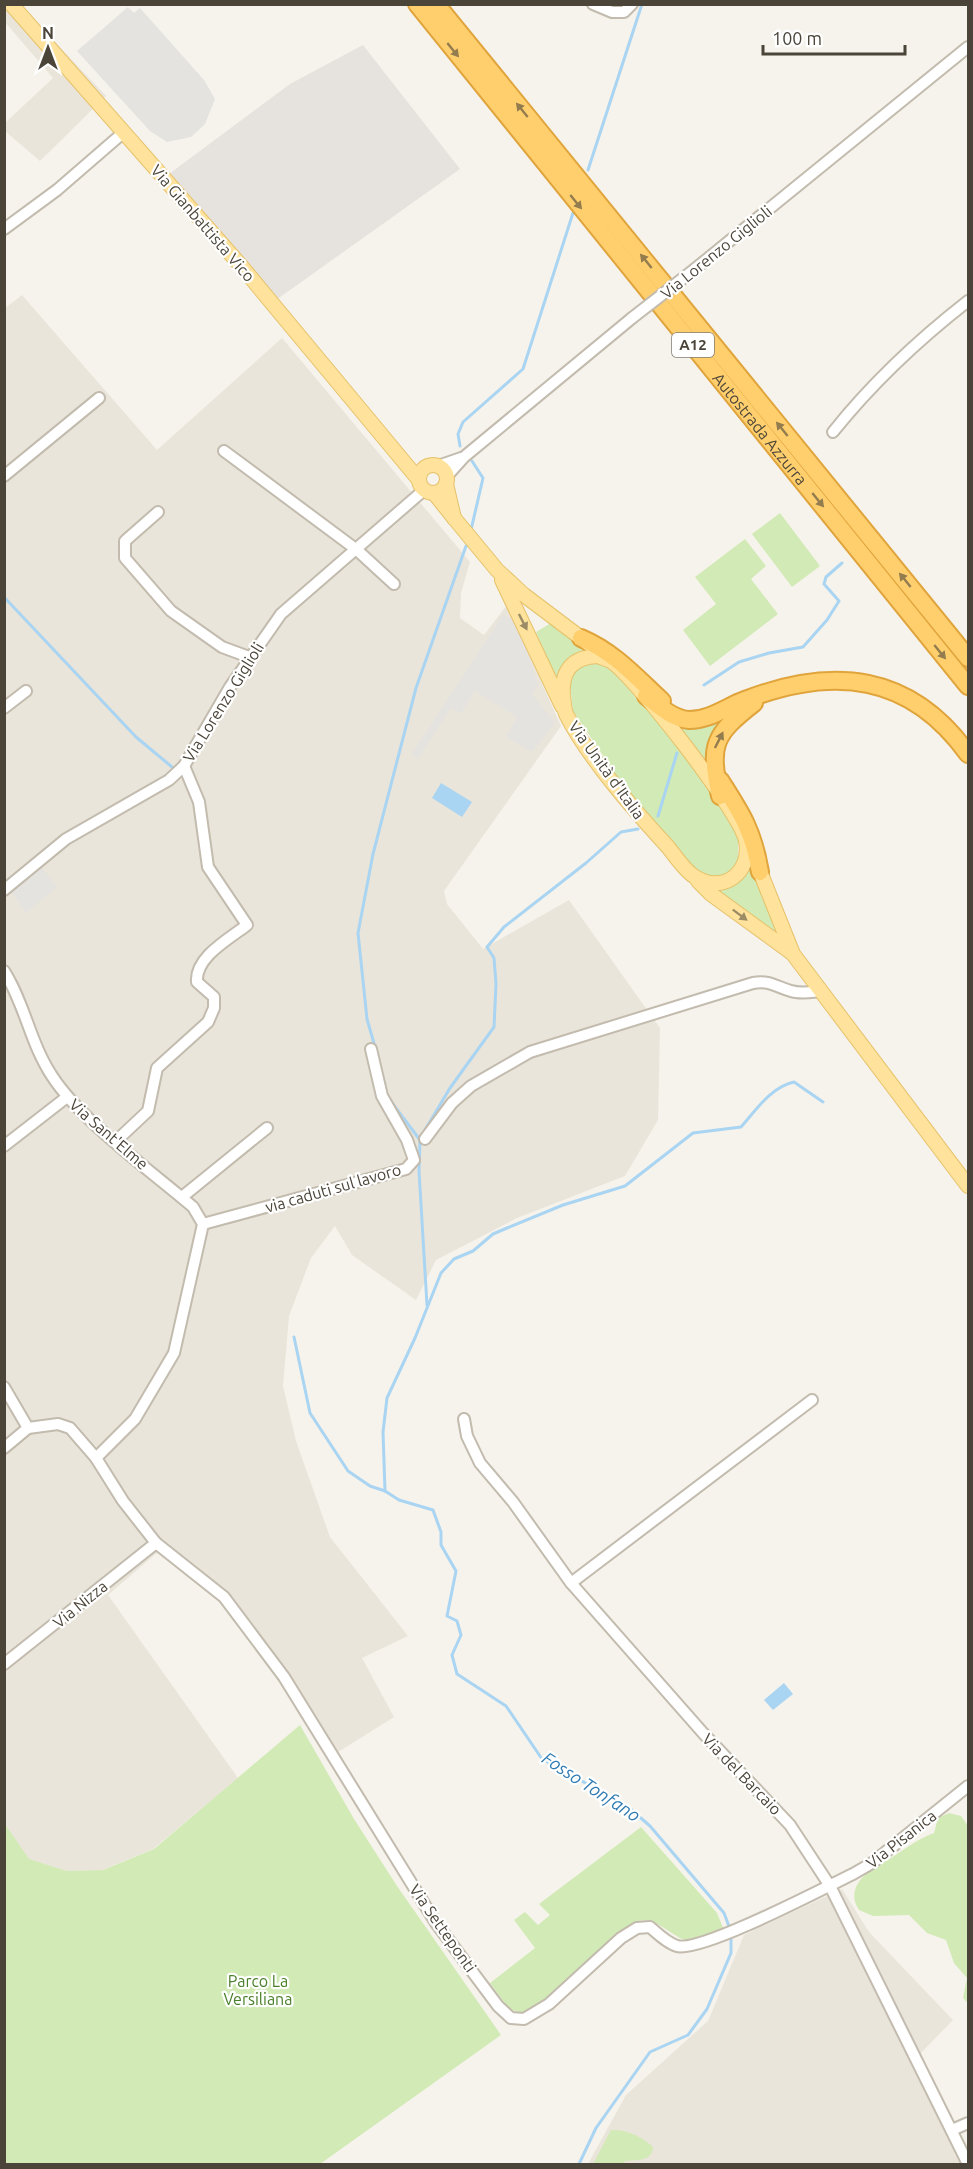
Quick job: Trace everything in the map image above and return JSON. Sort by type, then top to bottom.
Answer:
[{"type":"highway","name":"Autostrada Azzurra","points":[[417,4],[969,686]]},
{"type":"highway","name":"Autostrada Azzurra","points":[[436,4],[969,658]]},
{"type":"highway","points":[[581,638],[607,651],[662,700],[679,711],[708,710],[738,696],[767,693]]},
{"type":"highway","points":[[646,696],[674,716],[688,720],[709,717],[745,700],[799,682],[830,679],[879,687],[921,707],[969,754]]},
{"type":"highway","points":[[720,796],[715,772],[714,749],[723,732],[738,715],[767,693]]},
{"type":"highway","points":[[715,772],[747,822],[755,840],[760,872]]},
{"type":"main road","name":"Via Gianbattista Vico","points":[[11,4],[124,132],[390,444],[433,479],[454,518],[497,570]]},
{"type":"main road","points":[[497,570],[524,595],[610,660]]},
{"type":"main road","points":[[497,570],[565,712]]},
{"type":"main road","name":"Via Unità d'Italia","points":[[793,954],[711,894],[622,794],[565,712],[563,678],[572,663],[589,657],[610,660],[646,696],[720,796],[746,841],[793,954],[969,1186]]},
{"type":"main road","points":[[695,877],[716,884],[734,878],[744,866],[746,841]]},
{"type":"street","points":[[593,4],[612,12],[624,12],[632,4]]},
{"type":"street","name":"Via Lorenzo Giglioli","points":[[4,890],[66,839],[169,780],[184,765],[249,657],[281,614],[357,550],[433,479],[969,47]]},
{"type":"street","points":[[4,229],[57,190],[124,132]]},
{"type":"street","points":[[833,432],[872,385],[916,343],[969,301]]},
{"type":"street","points":[[4,476],[99,398]]},
{"type":"street","points":[[224,451],[357,550],[394,584]]},
{"type":"street","points":[[158,512],[125,541],[125,558],[171,611],[222,647],[249,657]]},
{"type":"street","points":[[4,708],[27,691]]},
{"type":"street","points":[[116,1141],[148,1111],[157,1068],[208,1023],[214,1008],[214,998],[196,982],[196,970],[202,961],[247,925],[208,867],[199,802],[184,765]]},
{"type":"street","name":"Via Sant'Elme","points":[[4,971],[12,984],[34,1046],[67,1097],[194,1207],[202,1221]]},
{"type":"street","points":[[424,1139],[452,1103],[471,1086],[530,1052],[753,983],[775,983],[790,991],[800,993],[821,991]]},
{"type":"street","name":"via caduti sul lavoro","points":[[202,1221],[406,1169],[414,1160],[407,1140],[382,1096],[370,1049]]},
{"type":"street","points":[[4,1146],[67,1097]]},
{"type":"street","points":[[182,1197],[267,1128]]},
{"type":"street","points":[[96,1458],[135,1419],[155,1389],[174,1353],[202,1221]]},
{"type":"street","points":[[4,1387],[28,1428],[4,1448]]},
{"type":"street","points":[[571,1583],[812,1400]]},
{"type":"street","name":"Via del Barcaio","points":[[464,1419],[468,1436],[480,1462],[513,1502],[571,1583],[703,1733],[779,1813],[830,1886],[968,2164]]},
{"type":"street","name":"Via Setteponti","points":[[28,1428],[58,1424],[70,1428],[96,1458],[123,1501],[156,1543],[224,1597],[284,1677],[436,1923],[498,2006],[512,2018],[524,2019],[549,2004],[621,1938],[637,1928],[650,1927],[677,1946],[689,1947],[725,1934],[830,1886]]},
{"type":"street","name":"Via Nizza","points":[[4,1664],[156,1543]]},
{"type":"street","name":"Via Pisanica","points":[[830,1886],[872,1863],[969,1786]]},
{"type":"street","points":[[952,2130],[969,2122]]},
{"type":"shaded area","points":[[5,5],[20,5],[106,96],[40,161],[5,131],[5,123],[53,78],[5,22]]},
{"type":"shaded area","points":[[128,7],[134,13],[140,8],[204,80],[215,99],[205,124],[191,137],[167,142],[150,131],[77,51]]},
{"type":"shaded area","points":[[363,45],[460,169],[276,300],[169,174],[290,84]]},
{"type":"shaded area","points":[[22,295],[157,450],[282,338],[470,562],[461,593],[460,618],[484,635],[507,605],[561,726],[444,891],[447,904],[483,949],[569,900],[660,1028],[658,1120],[625,1176],[517,1218],[436,1260],[416,1300],[352,1255],[335,1226],[311,1258],[289,1316],[283,1386],[296,1441],[330,1537],[408,1636],[362,1658],[394,1717],[335,1754],[226,1594],[165,1546],[108,1595],[238,1778],[153,1849],[102,1870],[67,1871],[28,1859],[5,1824],[4,309]]},
{"type":"shaded area","points":[[503,615],[517,622],[538,685],[532,694],[555,723],[532,752],[506,737],[517,717],[475,691],[461,713],[451,708],[418,759],[411,755]]},
{"type":"shaded area","points":[[40,866],[57,887],[26,913],[11,891]]},
{"type":"shaded area","points":[[842,1889],[869,1932],[953,2020],[920,2054],[968,2159],[968,2164],[588,2164],[626,2095],[708,2021],[744,1935]]},
{"type":"green space","points":[[780,513],[820,566],[792,587],[752,534]]},
{"type":"green space","points":[[745,539],[766,566],[751,579],[778,614],[710,666],[683,630],[716,604],[695,577]]},
{"type":"green space","points":[[551,623],[602,655],[588,654],[560,689],[536,632]]},
{"type":"green space","points":[[588,661],[607,664],[647,706],[711,790],[734,828],[738,839],[738,864],[727,878],[702,875],[690,865],[633,800],[573,711],[569,675]]},
{"type":"green space","points":[[729,713],[707,767],[675,723]]},
{"type":"green space","points":[[751,862],[777,935],[715,890]]},
{"type":"green space","name":"Parco La Versiliana","points":[[300,1725],[354,1819],[397,1886],[501,2035],[320,2164],[5,2164],[5,1824],[29,1859],[67,1871],[103,1870],[154,1849]]},
{"type":"green space","points":[[949,1813],[961,1816],[968,1826],[968,2003],[963,1998],[967,1978],[954,1963],[946,1940],[927,1933],[909,1915],[873,1916],[859,1910],[854,1894],[860,1880],[866,1874],[934,1833],[938,1818]]},
{"type":"green space","points":[[641,1827],[717,1913],[724,1930],[698,1939],[684,1940],[650,1920],[637,1921],[538,2008],[522,2014],[508,2008],[490,1983],[535,1948],[514,1920],[525,1912],[538,1925],[550,1915],[539,1904]]},
{"type":"green space","points":[[611,2130],[628,2132],[639,2137],[653,2147],[652,2152],[647,2157],[625,2161],[623,2164],[593,2164]]},
{"type":"water","points":[[441,783],[472,802],[462,817],[432,798]]},
{"type":"water","points":[[784,1683],[793,1694],[773,1710],[764,1700]]},
{"type":"waterway","points":[[588,170],[642,4]]},
{"type":"waterway","points":[[460,446],[458,434],[463,422],[523,369],[573,213]]},
{"type":"waterway","points":[[471,530],[483,478],[472,461]]},
{"type":"waterway","points":[[375,1047],[367,1019],[358,933],[373,854],[416,688],[466,546]]},
{"type":"waterway","points":[[704,685],[739,662],[769,653],[803,647],[827,620],[839,601],[824,584],[826,577],[842,563]]},
{"type":"waterway","points":[[4,597],[136,737],[172,767]]},
{"type":"waterway","points":[[658,816],[677,753]]},
{"type":"waterway","points":[[422,1135],[450,1088],[494,1027],[496,984],[494,958],[487,947],[504,927],[586,863],[621,832],[638,829]]},
{"type":"waterway","name":"Fosso Tonfano","points":[[730,1929],[724,1913],[650,1826],[627,1806],[542,1759],[506,1706],[457,1674],[452,1655],[461,1635],[457,1621],[447,1616],[456,1571],[441,1545],[441,1532],[433,1510],[399,1500],[385,1491],[383,1432],[387,1398],[415,1338],[441,1273],[454,1259],[473,1251],[493,1234],[507,1228],[563,1205],[625,1186],[693,1133],[741,1127],[764,1100],[786,1085],[794,1082],[823,1102]]},
{"type":"waterway","points":[[389,1099],[420,1140]]},
{"type":"waterway","points":[[420,1141],[419,1171],[427,1305]]},
{"type":"waterway","points":[[294,1337],[310,1413],[348,1471],[370,1486],[385,1491]]},
{"type":"waterway","name":"Fosso Tonfano","points":[[579,2164],[596,2128],[650,2052],[688,2035],[707,2009],[731,1953],[731,1935]]}]
